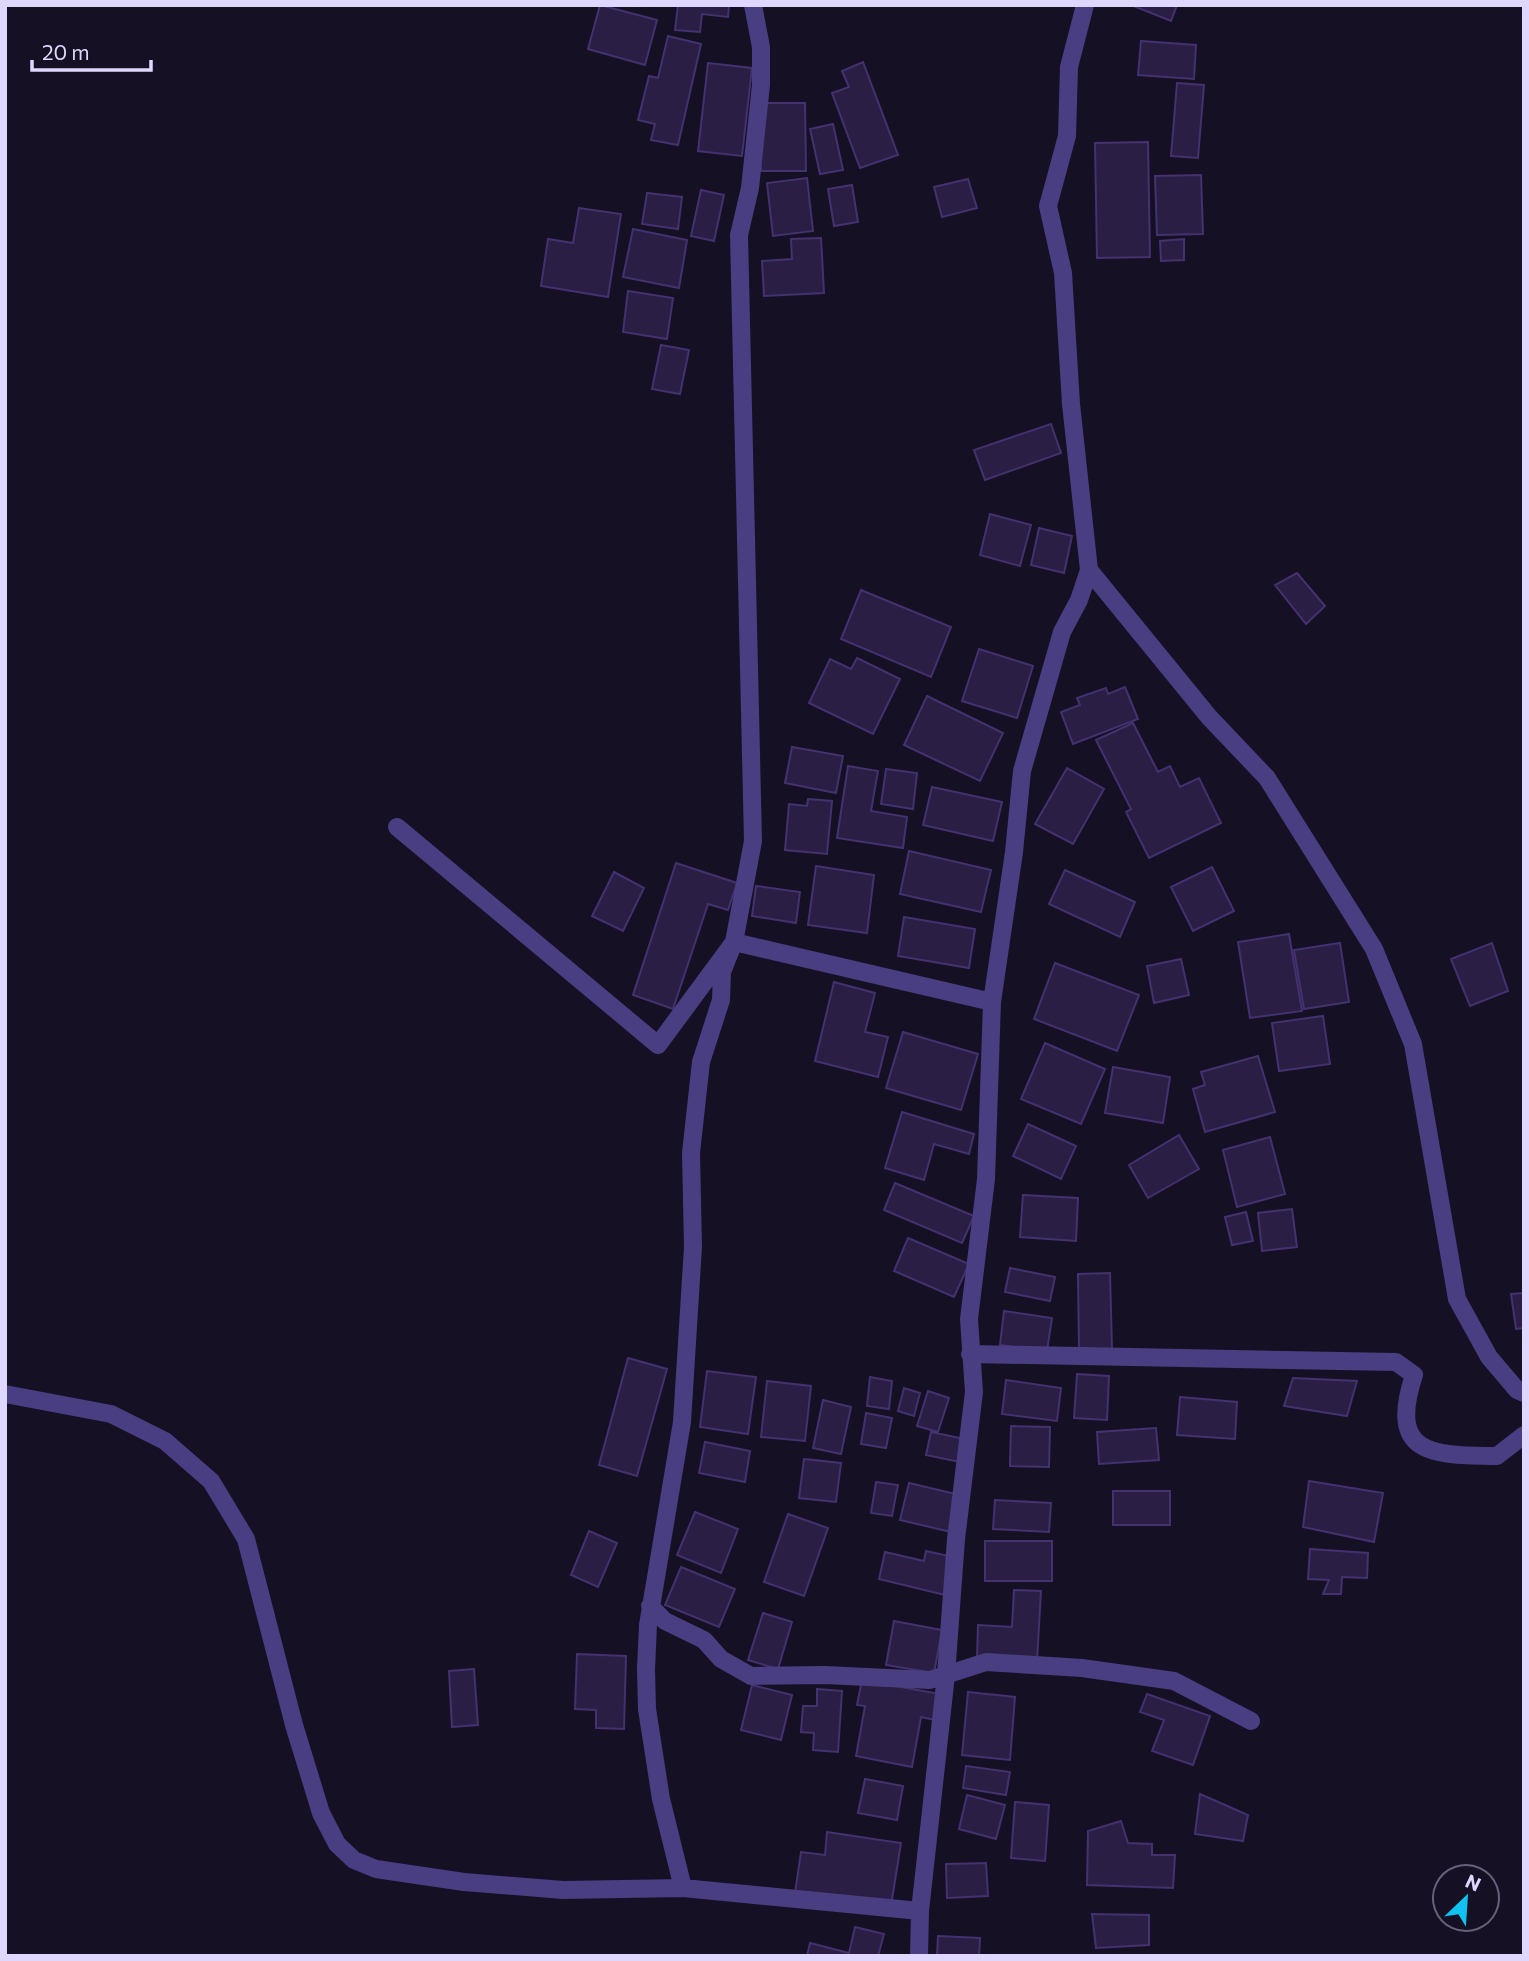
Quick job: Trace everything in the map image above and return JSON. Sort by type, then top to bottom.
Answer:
[{"type":"street","points":[[683,1888],[662,1798],[647,1709],[646,1669],[650,1606],[683,1409],[693,1247],[691,1153],[701,1062],[721,1000],[722,972],[734,942],[753,841],[739,235],[750,188],[761,85],[761,47],[753,5]]},
{"type":"street","points":[[919,1956],[920,1911],[946,1675],[956,1538],[974,1392],[969,1319],[986,1180],[992,1002],[1014,852],[1022,771],[1062,632],[1079,600],[1089,570],[1071,404],[1063,273],[1048,206],[1067,136],[1069,67],[1085,5]]},
{"type":"street","points":[[1089,570],[1209,717],[1267,778],[1374,948],[1413,1044],[1457,1299],[1489,1357],[1517,1390],[1524,1393]]},
{"type":"street","points":[[397,827],[658,1045],[734,942]]},
{"type":"street","points":[[734,942],[992,1002]]},
{"type":"street","points":[[970,1354],[1396,1362],[1414,1375],[1407,1398],[1409,1428],[1417,1445],[1428,1452],[1497,1456],[1524,1435]]},
{"type":"street","points":[[5,1394],[111,1414],[165,1441],[211,1481],[246,1539],[294,1725],[321,1813],[337,1844],[354,1860],[376,1869],[464,1882],[563,1890],[683,1888],[920,1911]]},
{"type":"street","points":[[650,1606],[665,1621],[704,1640],[721,1659],[751,1676],[825,1675],[930,1680],[986,1662],[1136,1674],[1174,1681],[1251,1721]]},
{"type":"building","points":[[600,5],[657,20],[645,65],[588,49]]},
{"type":"building","points":[[678,5],[729,5],[728,17],[702,14],[700,32],[675,30]]},
{"type":"building","points":[[1131,5],[1177,5],[1171,21]]},
{"type":"building","points":[[668,36],[701,44],[678,145],[651,140],[655,124],[638,120],[649,76],[658,78]]},
{"type":"building","points":[[1141,41],[1196,45],[1194,79],[1138,75]]},
{"type":"building","points":[[863,62],[898,155],[860,168],[832,93],[849,87],[842,71]]},
{"type":"building","points":[[708,63],[752,68],[742,156],[698,151]]},
{"type":"building","points":[[1177,83],[1204,85],[1198,158],[1171,156]]},
{"type":"building","points":[[760,103],[805,103],[806,171],[761,171]]},
{"type":"building","points":[[833,124],[843,170],[820,174],[810,129]]},
{"type":"building","points":[[1148,142],[1150,257],[1097,258],[1095,143]]},
{"type":"building","points":[[1201,175],[1203,234],[1157,235],[1155,176]]},
{"type":"building","points":[[807,178],[813,231],[773,236],[767,183]]},
{"type":"building","points":[[968,179],[977,208],[942,217],[934,187]]},
{"type":"building","points":[[852,185],[858,222],[834,226],[828,189]]},
{"type":"building","points":[[701,190],[724,195],[714,241],[691,236]]},
{"type":"building","points":[[647,193],[682,197],[678,229],[642,224]]},
{"type":"building","points":[[579,208],[621,214],[608,297],[541,286],[548,239],[573,243]]},
{"type":"building","points":[[633,229],[687,240],[679,288],[623,277]]},
{"type":"building","points":[[821,238],[824,293],[764,296],[762,261],[792,259],[791,239]]},
{"type":"building","points":[[1184,239],[1184,260],[1161,261],[1160,241]]},
{"type":"building","points":[[628,291],[673,298],[667,339],[623,332]]},
{"type":"building","points":[[661,345],[689,350],[680,394],[652,389]]},
{"type":"building","points":[[1051,424],[1061,453],[985,480],[974,450]]},
{"type":"building","points":[[990,514],[1031,525],[1020,566],[980,555]]},
{"type":"building","points":[[1039,528],[1072,536],[1064,573],[1031,565]]},
{"type":"building","points":[[1297,573],[1325,606],[1306,624],[1275,585]]},
{"type":"building","points":[[861,590],[951,627],[931,677],[841,639]]},
{"type":"building","points":[[979,649],[1033,666],[1017,718],[962,701]]},
{"type":"building","points":[[857,658],[900,679],[873,734],[809,703],[830,659],[851,669]]},
{"type":"building","points":[[1125,687],[1138,719],[1073,744],[1061,712],[1080,705],[1077,698],[1106,688],[1108,694]]},
{"type":"building","points":[[927,696],[1003,733],[980,781],[904,745]]},
{"type":"building","points":[[1133,723],[1158,772],[1170,766],[1180,787],[1199,778],[1221,823],[1149,858],[1126,812],[1131,809],[1096,740]]},
{"type":"building","points":[[792,747],[843,756],[836,793],[785,783]]},
{"type":"building","points":[[848,766],[878,771],[871,811],[907,817],[903,848],[837,838]]},
{"type":"building","points":[[1067,768],[1104,789],[1073,844],[1035,824]]},
{"type":"building","points":[[886,769],[917,773],[913,809],[881,804]]},
{"type":"building","points":[[932,787],[1002,802],[993,841],[923,825]]},
{"type":"building","points":[[808,799],[832,801],[827,854],[785,850],[789,804],[807,806]]},
{"type":"building","points":[[909,851],[991,870],[981,912],[900,894]]},
{"type":"building","points":[[676,863],[737,883],[728,910],[708,904],[673,1009],[633,995]]},
{"type":"building","points":[[816,866],[874,875],[867,933],[808,925]]},
{"type":"building","points":[[1212,867],[1234,911],[1193,931],[1171,887]]},
{"type":"building","points":[[1065,870],[1135,902],[1120,937],[1049,904]]},
{"type":"building","points":[[614,872],[644,888],[623,931],[592,916]]},
{"type":"building","points":[[756,886],[800,892],[796,923],[752,916]]},
{"type":"building","points":[[904,917],[975,929],[969,968],[898,956]]},
{"type":"building","points":[[1289,934],[1302,1011],[1250,1018],[1238,942]]},
{"type":"building","points":[[1340,943],[1349,1002],[1304,1009],[1294,950]]},
{"type":"building","points":[[1492,943],[1508,991],[1470,1006],[1451,959]]},
{"type":"building","points":[[1181,959],[1189,995],[1154,1003],[1147,966]]},
{"type":"building","points":[[1055,963],[1139,995],[1117,1051],[1034,1019]]},
{"type":"building","points":[[834,982],[875,993],[865,1032],[888,1037],[878,1077],[815,1061]]},
{"type":"building","points":[[1323,1016],[1330,1064],[1279,1071],[1272,1023]]},
{"type":"building","points":[[903,1032],[978,1054],[961,1110],[886,1088]]},
{"type":"building","points":[[1045,1043],[1105,1069],[1081,1124],[1021,1099]]},
{"type":"building","points":[[1258,1056],[1275,1112],[1205,1132],[1193,1089],[1205,1085],[1201,1072]]},
{"type":"building","points":[[1113,1067],[1170,1077],[1163,1123],[1105,1113]]},
{"type":"building","points":[[902,1112],[974,1134],[969,1154],[934,1144],[924,1180],[885,1168]]},
{"type":"building","points":[[1028,1124],[1076,1146],[1061,1179],[1013,1156]]},
{"type":"building","points":[[1179,1135],[1199,1169],[1148,1198],[1129,1165]]},
{"type":"building","points":[[1270,1137],[1285,1194],[1237,1207],[1223,1150]]},
{"type":"building","points":[[895,1183],[974,1216],[962,1243],[884,1210]]},
{"type":"building","points":[[1023,1195],[1078,1198],[1076,1241],[1020,1237]]},
{"type":"building","points":[[1292,1209],[1297,1247],[1262,1251],[1258,1213]]},
{"type":"building","points":[[1246,1212],[1253,1241],[1232,1245],[1225,1217]]},
{"type":"building","points":[[908,1238],[969,1264],[954,1297],[894,1271]]},
{"type":"building","points":[[1010,1268],[1055,1277],[1050,1301],[1005,1292]]},
{"type":"building","points":[[1110,1273],[1112,1349],[1079,1350],[1078,1274]]},
{"type":"building","points":[[1524,1293],[1524,1328],[1516,1329],[1511,1294]]},
{"type":"building","points":[[1004,1311],[1052,1318],[1047,1351],[1000,1345]]},
{"type":"building","points":[[628,1358],[667,1369],[637,1476],[599,1465]]},
{"type":"building","points":[[707,1371],[756,1377],[748,1434],[700,1427]]},
{"type":"building","points":[[1077,1374],[1109,1376],[1107,1420],[1074,1418]]},
{"type":"building","points":[[870,1377],[892,1381],[889,1409],[867,1406]]},
{"type":"building","points":[[1293,1378],[1357,1381],[1347,1416],[1284,1406]]},
{"type":"building","points":[[1006,1380],[1061,1388],[1057,1421],[1002,1414]]},
{"type":"building","points":[[767,1381],[811,1386],[805,1441],[761,1437]]},
{"type":"building","points":[[904,1388],[920,1393],[914,1416],[898,1411]]},
{"type":"building","points":[[928,1391],[949,1398],[938,1432],[917,1426]]},
{"type":"building","points":[[1180,1397],[1237,1402],[1235,1439],[1177,1435]]},
{"type":"building","points":[[823,1400],[851,1407],[841,1454],[813,1448]]},
{"type":"building","points":[[866,1413],[892,1418],[886,1448],[861,1444]]},
{"type":"building","points":[[1011,1426],[1050,1427],[1049,1467],[1010,1466]]},
{"type":"building","points":[[1156,1428],[1159,1460],[1099,1464],[1097,1432]]},
{"type":"building","points":[[931,1432],[965,1439],[960,1462],[926,1455]]},
{"type":"building","points":[[705,1442],[750,1451],[745,1482],[699,1473]]},
{"type":"building","points":[[804,1459],[841,1463],[836,1502],[799,1498]]},
{"type":"building","points":[[1309,1481],[1383,1493],[1374,1542],[1303,1527]]},
{"type":"building","points":[[876,1482],[898,1485],[892,1516],[871,1513]]},
{"type":"building","points":[[909,1483],[960,1495],[951,1532],[900,1520]]},
{"type":"building","points":[[1113,1491],[1170,1491],[1170,1525],[1113,1525]]},
{"type":"building","points":[[995,1500],[1051,1503],[1049,1532],[993,1529]]},
{"type":"building","points":[[695,1512],[738,1529],[721,1573],[677,1555]]},
{"type":"building","points":[[788,1514],[828,1528],[804,1596],[764,1582]]},
{"type":"building","points":[[589,1531],[617,1543],[598,1587],[571,1575]]},
{"type":"building","points":[[985,1541],[1052,1541],[1052,1581],[985,1581]]},
{"type":"building","points":[[1310,1549],[1368,1553],[1367,1578],[1342,1577],[1341,1594],[1323,1594],[1329,1580],[1308,1579]]},
{"type":"building","points":[[926,1551],[953,1557],[945,1595],[879,1579],[885,1552],[924,1561]]},
{"type":"building","points":[[681,1567],[735,1589],[719,1627],[665,1605]]},
{"type":"building","points":[[1014,1590],[1041,1591],[1037,1661],[977,1657],[978,1625],[1012,1627]]},
{"type":"building","points":[[763,1613],[792,1622],[778,1669],[748,1660]]},
{"type":"building","points":[[894,1621],[942,1630],[934,1673],[886,1665]]},
{"type":"building","points":[[577,1654],[626,1656],[624,1729],[596,1728],[596,1710],[575,1709]]},
{"type":"building","points":[[474,1669],[478,1725],[452,1727],[449,1671]]},
{"type":"building","points":[[862,1680],[940,1694],[935,1720],[921,1717],[912,1767],[856,1756],[865,1706],[857,1705]]},
{"type":"building","points":[[752,1685],[792,1695],[781,1740],[741,1730]]},
{"type":"building","points":[[817,1689],[842,1691],[838,1752],[813,1750],[814,1733],[801,1732],[803,1706],[817,1706]]},
{"type":"building","points":[[968,1692],[1015,1697],[1010,1760],[962,1755]]},
{"type":"building","points":[[1147,1694],[1210,1716],[1193,1765],[1152,1751],[1164,1720],[1140,1712]]},
{"type":"building","points":[[966,1766],[1010,1772],[1006,1795],[963,1788]]},
{"type":"building","points":[[865,1779],[903,1786],[897,1820],[858,1813]]},
{"type":"building","points":[[1200,1794],[1248,1815],[1243,1841],[1195,1834]]},
{"type":"building","points":[[967,1795],[1005,1805],[996,1839],[959,1829]]},
{"type":"building","points":[[1015,1802],[1049,1805],[1045,1861],[1011,1858]]},
{"type":"building","points":[[1121,1821],[1128,1843],[1152,1844],[1152,1855],[1175,1855],[1173,1888],[1087,1885],[1088,1831]]},
{"type":"building","points":[[827,1832],[901,1843],[891,1906],[795,1893],[801,1852],[825,1855]]},
{"type":"building","points":[[986,1863],[988,1896],[947,1898],[946,1864]]},
{"type":"building","points":[[1092,1914],[1149,1915],[1149,1945],[1096,1948]]},
{"type":"building","points":[[855,1927],[884,1934],[878,1956],[807,1956],[810,1943],[849,1953]]},
{"type":"building","points":[[938,1936],[980,1938],[979,1956],[937,1956]]}]
